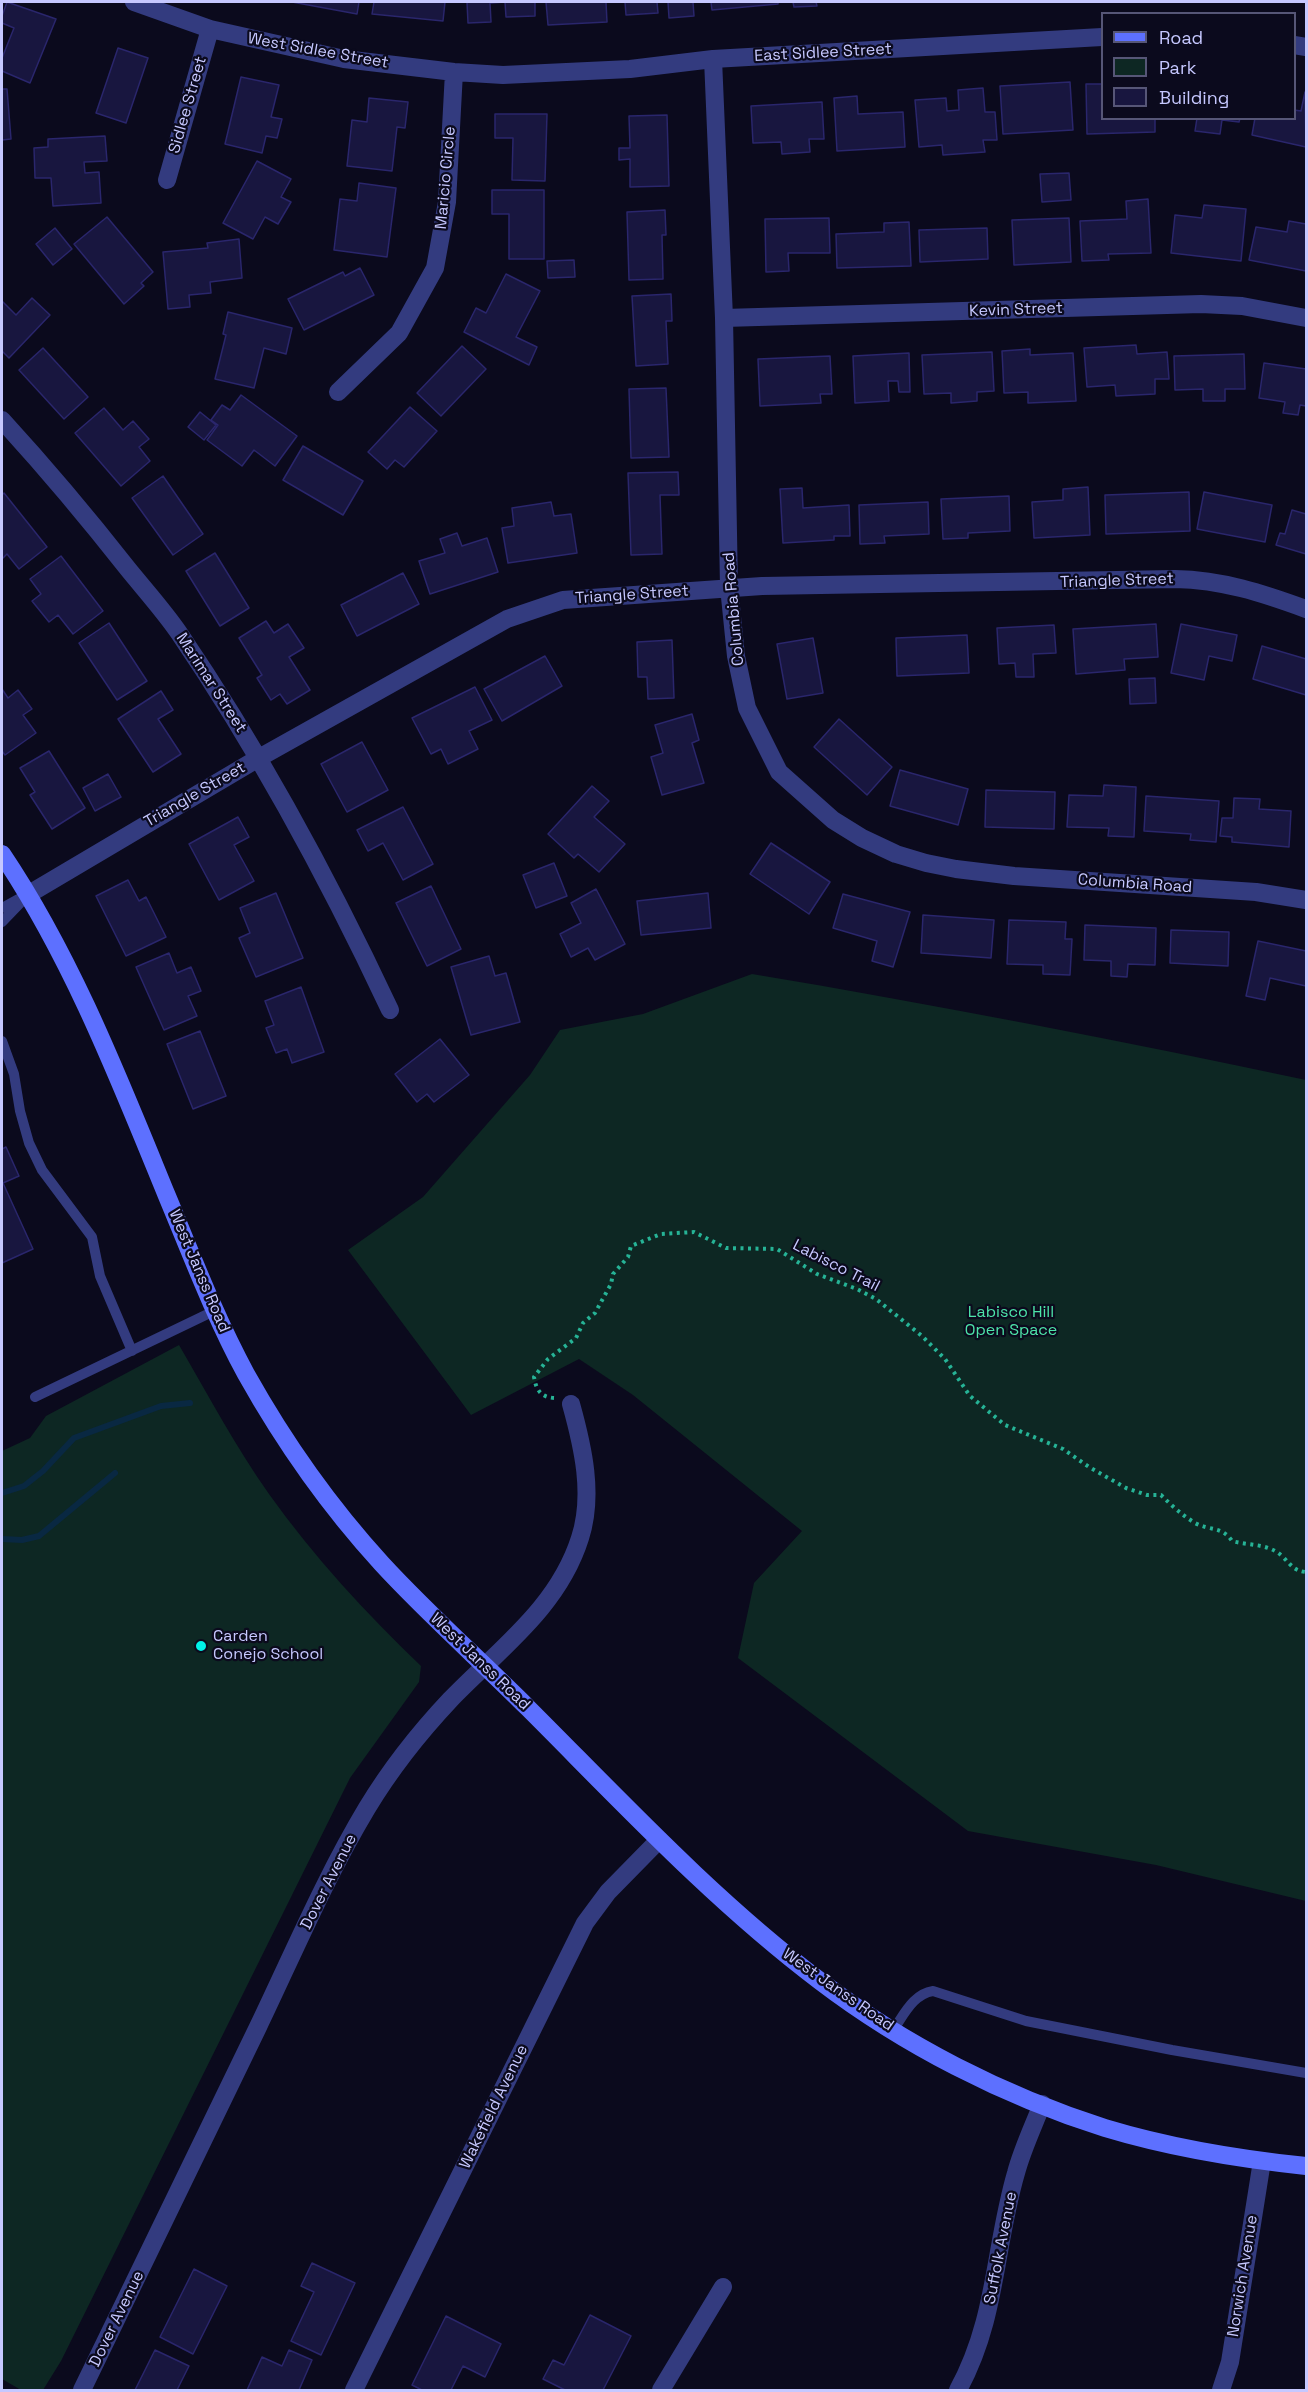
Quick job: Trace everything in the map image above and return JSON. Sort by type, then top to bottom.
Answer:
[{"type":"main road","name":"West Janss Road","points":[[2,854],[29,894],[67,967],[109,1058],[214,1311],[275,1424],[337,1511],[384,1566],[659,1840],[767,1939],[824,1984],[893,2030],[960,2068],[1042,2104],[1104,2127],[1158,2142],[1262,2161],[1306,2166]]},
{"type":"street","name":"West Sidlee Street","points":[[134,2],[210,29],[344,59],[454,72],[503,75],[543,74]]},
{"type":"street","name":"Sidlee Street","points":[[167,180],[210,29]]},
{"type":"street","name":"East Sidlee Street","points":[[543,74],[630,69],[713,59],[1101,37]]},
{"type":"street","name":"Columbia Road","points":[[713,59],[724,318],[729,587],[736,657],[747,708],[779,772],[833,820],[896,855],[956,869],[1014,876],[1256,892],[1306,900]]},
{"type":"street","name":"Maricio Circle","points":[[338,392],[399,333],[435,268],[447,202],[454,72]]},
{"type":"street","name":"Kevin Street","points":[[724,318],[1202,304],[1242,306],[1306,318]]},
{"type":"street","name":"Marimar Street","points":[[2,420],[100,533],[178,631],[242,729],[344,914],[390,1010]]},
{"type":"street","name":"Triangle Street","points":[[29,894],[257,759],[507,619],[563,600],[729,587],[1206,580],[1232,584],[1306,609]]},
{"type":"street","name":"Dover Avenue","points":[[82,2391],[322,1893],[367,1808],[413,1742],[451,1699],[551,1598],[581,1538],[587,1498],[581,1440],[571,1404]]},
{"type":"street","name":"Wakefield Avenue","points":[[354,2391],[585,1923],[608,1892],[659,1840]]},
{"type":"street","name":"Suffolk Avenue","points":[[958,2391],[984,2330],[1016,2172],[1042,2104]]},
{"type":"street","name":"Norwich Avenue","points":[[1221,2391],[1230,2362],[1262,2161]]},
{"type":"street","points":[[661,2391],[723,2287]]},
{"type":"lane","points":[[2,908],[29,894]]},
{"type":"lane","points":[[2,922],[29,894]]},
{"type":"lane","points":[[2,1041],[14,1074],[20,1111],[29,1143],[42,1170],[92,1237],[100,1276],[132,1351]]},
{"type":"lane","points":[[35,1397],[214,1311]]},
{"type":"lane","points":[[893,2030],[915,1999],[924,1992],[933,1991],[1026,2021],[1172,2050],[1306,2073]]},
{"type":"path","name":"Labisco Trail","points":[[571,1404],[562,1398],[550,1398],[542,1394],[536,1389],[534,1377],[548,1359],[576,1338],[583,1323],[595,1313],[614,1274],[628,1257],[631,1246],[661,1234],[694,1232],[726,1248],[777,1249],[818,1274],[876,1299],[922,1336],[945,1359],[970,1396],[1005,1425],[1063,1449],[1126,1488],[1161,1495],[1176,1510],[1196,1523],[1226,1532],[1232,1541],[1266,1546],[1282,1556],[1289,1565],[1300,1572],[1306,1572]]},
{"type":"green space","name":"Labisco Hill Open Space","points":[[752,974],[1030,1024],[1306,1080],[1306,1901],[1156,1865],[968,1831],[738,1658],[754,1583],[802,1531],[633,1395],[579,1359],[471,1415],[348,1250],[423,1197],[530,1075],[560,1030],[643,1014]]},
{"type":"green space","name":"Carden Conejo School","points":[[179,1345],[269,1494],[341,1583],[421,1666],[419,1682],[350,1778],[61,2361],[43,2390],[21,2390],[2,2379],[2,1451],[30,1438],[46,1416]]},
{"type":"building","points":[[7,2],[56,19],[30,83],[2,71],[2,58],[14,28],[2,23]]},
{"type":"building","points":[[292,2],[359,2],[357,14]]},
{"type":"building","points":[[374,2],[445,2],[443,21],[372,14]]},
{"type":"building","points":[[467,2],[505,2],[490,3],[491,22],[468,23]]},
{"type":"building","points":[[505,2],[535,2],[535,16],[506,17]]},
{"type":"building","points":[[546,2],[606,2],[607,22],[548,25]]},
{"type":"building","points":[[625,2],[657,2],[658,13],[626,15]]},
{"type":"building","points":[[668,2],[693,2],[694,16],[669,18]]},
{"type":"building","points":[[711,2],[778,2],[778,4],[712,10]]},
{"type":"building","points":[[793,2],[816,2],[817,6],[794,7]]},
{"type":"building","points":[[118,48],[148,58],[126,123],[96,113]]},
{"type":"building","points":[[241,77],[279,85],[271,117],[282,119],[277,138],[266,136],[262,153],[225,144]]},
{"type":"building","points":[[1070,82],[1073,130],[1003,134],[1000,86]]},
{"type":"building","points":[[1086,84],[1101,84],[1101,120],[1155,120],[1155,132],[1087,134]]},
{"type":"building","points":[[983,88],[985,112],[995,112],[997,140],[983,140],[985,152],[943,155],[942,145],[919,147],[915,100],[946,98],[947,111],[959,110],[958,90]]},
{"type":"building","points":[[2,89],[7,89],[11,139],[2,140]]},
{"type":"building","points":[[1305,92],[1306,147],[1252,135],[1255,120],[1296,120],[1296,110],[1301,111]]},
{"type":"building","points":[[857,96],[858,114],[903,112],[905,147],[837,151],[834,98]]},
{"type":"building","points":[[369,98],[408,102],[405,128],[397,127],[392,171],[347,166],[352,120],[367,122]]},
{"type":"building","points":[[822,102],[824,139],[809,139],[810,152],[782,154],[781,142],[753,143],[751,106]]},
{"type":"building","points":[[495,114],[547,114],[545,181],[512,180],[513,138],[495,138]]},
{"type":"building","points":[[667,115],[669,186],[630,187],[630,159],[619,160],[619,148],[630,148],[629,116]]},
{"type":"building","points":[[1197,120],[1222,120],[1220,134],[1195,131]]},
{"type":"building","points":[[105,136],[107,161],[84,162],[85,173],[99,172],[101,203],[53,206],[51,178],[35,178],[34,148],[48,147],[48,139]]},
{"type":"building","points":[[257,161],[291,179],[281,197],[291,202],[278,224],[265,217],[253,239],[223,223]]},
{"type":"building","points":[[1069,173],[1071,200],[1042,202],[1040,174]]},
{"type":"building","points":[[359,183],[396,188],[387,257],[334,250],[340,199],[357,201]]},
{"type":"building","points":[[492,190],[544,190],[544,259],[509,259],[509,214],[492,214]]},
{"type":"building","points":[[1148,199],[1151,253],[1108,254],[1109,260],[1082,261],[1080,221],[1127,219],[1126,201]]},
{"type":"building","points":[[1204,205],[1246,209],[1241,261],[1171,253],[1175,215],[1202,218]]},
{"type":"building","points":[[665,210],[666,235],[662,235],[663,279],[629,280],[627,212]]},
{"type":"building","points":[[107,217],[153,272],[141,283],[144,286],[124,304],[74,244]]},
{"type":"building","points":[[829,218],[830,253],[788,253],[789,271],[766,272],[765,219]]},
{"type":"building","points":[[1069,218],[1071,262],[1014,265],[1012,220]]},
{"type":"building","points":[[1289,221],[1306,224],[1306,271],[1249,260],[1256,227],[1287,232]]},
{"type":"building","points":[[909,222],[911,266],[837,268],[836,234],[884,232],[884,223]]},
{"type":"building","points":[[55,228],[72,249],[53,265],[36,244]]},
{"type":"building","points":[[987,228],[988,259],[920,262],[919,230]]},
{"type":"building","points":[[239,239],[242,278],[210,282],[211,293],[189,295],[190,307],[168,309],[163,252],[208,248],[207,243]]},
{"type":"building","points":[[574,260],[575,277],[548,278],[547,261]]},
{"type":"building","points":[[360,268],[374,295],[304,330],[288,299],[343,272],[345,276]]},
{"type":"building","points":[[506,274],[540,291],[516,337],[537,347],[529,365],[464,332],[476,308],[486,313]]},
{"type":"building","points":[[671,294],[672,321],[666,321],[668,364],[636,366],[632,296]]},
{"type":"building","points":[[32,298],[50,315],[9,358],[2,351],[2,301],[16,315]]},
{"type":"building","points":[[228,312],[292,328],[286,354],[264,348],[254,388],[215,379],[226,335],[223,334]]},
{"type":"building","points":[[1136,345],[1137,354],[1167,352],[1169,379],[1155,379],[1155,394],[1116,396],[1115,385],[1087,387],[1084,348]]},
{"type":"building","points":[[462,346],[486,369],[441,416],[417,393]]},
{"type":"building","points":[[43,348],[88,397],[64,419],[19,370]]},
{"type":"building","points":[[1030,349],[1030,355],[1073,353],[1076,401],[1028,403],[1028,392],[1004,393],[1002,351]]},
{"type":"building","points":[[992,352],[994,391],[977,392],[977,401],[951,403],[951,393],[924,394],[922,355]]},
{"type":"building","points":[[909,353],[910,392],[899,392],[898,381],[888,381],[889,401],[855,403],[853,356]]},
{"type":"building","points":[[1244,354],[1245,389],[1225,389],[1225,401],[1203,401],[1203,389],[1175,390],[1174,356]]},
{"type":"building","points":[[830,356],[832,394],[820,394],[821,403],[760,406],[758,359]]},
{"type":"building","points":[[1264,363],[1306,369],[1306,406],[1300,405],[1298,415],[1283,413],[1285,402],[1259,398]]},
{"type":"building","points":[[666,388],[669,457],[631,458],[629,389]]},
{"type":"building","points":[[241,395],[297,436],[275,466],[254,450],[242,466],[207,440],[218,425],[211,420],[222,405],[230,410]]},
{"type":"building","points":[[410,407],[437,431],[404,467],[395,460],[387,469],[368,452]]},
{"type":"building","points":[[104,408],[123,430],[133,421],[149,439],[139,447],[150,461],[121,486],[75,433]]},
{"type":"building","points":[[200,412],[216,425],[204,440],[188,427]]},
{"type":"building","points":[[303,446],[363,481],[343,515],[283,480]]},
{"type":"building","points":[[678,472],[679,495],[660,495],[662,554],[631,555],[628,473]]},
{"type":"building","points":[[163,476],[203,534],[173,555],[132,498]]},
{"type":"building","points":[[1088,487],[1090,535],[1034,538],[1032,502],[1063,500],[1063,489]]},
{"type":"building","points":[[802,488],[803,508],[849,505],[850,536],[834,536],[834,540],[783,543],[780,489]]},
{"type":"building","points":[[1189,492],[1190,531],[1106,534],[1105,495]]},
{"type":"building","points":[[1204,492],[1272,505],[1265,542],[1197,529]]},
{"type":"building","points":[[4,493],[47,547],[19,569],[7,554],[2,559],[2,495]]},
{"type":"building","points":[[1009,496],[1010,531],[968,533],[968,538],[943,539],[941,499]]},
{"type":"building","points":[[551,502],[554,516],[571,514],[577,553],[508,563],[502,528],[514,526],[512,508]]},
{"type":"building","points":[[928,502],[929,534],[884,536],[885,543],[860,544],[859,505]]},
{"type":"building","points":[[1292,510],[1306,514],[1306,554],[1276,545],[1280,533],[1285,534]]},
{"type":"building","points":[[457,533],[462,546],[487,538],[498,572],[430,594],[419,561],[445,553],[440,539]]},
{"type":"building","points":[[215,553],[249,608],[220,626],[186,571]]},
{"type":"building","points":[[61,556],[103,611],[73,634],[58,615],[49,622],[32,601],[41,594],[30,579]]},
{"type":"building","points":[[403,573],[419,604],[357,636],[341,605]]},
{"type":"building","points":[[266,621],[274,633],[288,624],[304,648],[289,657],[310,690],[287,704],[280,694],[271,700],[257,678],[262,675],[239,638]]},
{"type":"building","points":[[109,623],[147,681],[117,700],[79,643]]},
{"type":"building","points":[[1156,624],[1158,657],[1124,659],[1125,670],[1076,674],[1073,629]]},
{"type":"building","points":[[1181,624],[1237,635],[1232,661],[1209,656],[1204,680],[1171,673]]},
{"type":"building","points":[[1054,625],[1056,653],[1033,654],[1034,677],[1016,677],[1015,663],[999,664],[997,628]]},
{"type":"building","points":[[967,635],[969,673],[897,676],[896,638]]},
{"type":"building","points":[[813,638],[823,693],[787,699],[777,644]]},
{"type":"building","points":[[672,640],[674,698],[648,699],[647,677],[638,677],[637,642]]},
{"type":"building","points":[[1262,646],[1306,659],[1306,695],[1253,679]]},
{"type":"building","points":[[545,656],[562,686],[502,721],[484,689]]},
{"type":"building","points":[[1155,678],[1156,703],[1130,704],[1129,679]]},
{"type":"building","points":[[475,687],[492,720],[469,731],[478,749],[448,764],[441,749],[431,754],[412,718]]},
{"type":"building","points":[[2,689],[8,698],[18,690],[32,709],[23,715],[36,733],[5,755],[2,751]]},
{"type":"building","points":[[161,691],[173,710],[158,719],[181,754],[153,772],[118,719]]},
{"type":"building","points":[[692,714],[699,740],[692,743],[704,783],[662,795],[651,757],[663,753],[655,725]]},
{"type":"building","points":[[839,719],[892,767],[867,795],[814,747]]},
{"type":"building","points":[[362,742],[388,790],[347,812],[321,764]]},
{"type":"building","points":[[49,751],[85,808],[52,829],[30,795],[35,792],[20,768]]},
{"type":"building","points":[[900,770],[968,789],[958,825],[890,806]]},
{"type":"building","points":[[108,774],[121,797],[95,811],[83,788]]},
{"type":"building","points":[[1104,785],[1136,787],[1134,837],[1108,836],[1109,828],[1067,827],[1069,795],[1103,796]]},
{"type":"building","points":[[592,786],[609,801],[594,817],[625,844],[599,872],[578,854],[574,858],[548,834]]},
{"type":"building","points":[[986,790],[1055,792],[1054,829],[985,827]]},
{"type":"building","points":[[1146,796],[1219,801],[1216,842],[1190,840],[1191,834],[1144,831]]},
{"type":"building","points":[[1234,798],[1260,799],[1259,809],[1291,811],[1289,847],[1232,842],[1232,837],[1220,836],[1222,818],[1233,818]]},
{"type":"building","points":[[403,807],[433,864],[403,880],[383,843],[368,851],[357,830]]},
{"type":"building","points":[[238,817],[249,837],[234,845],[254,881],[219,900],[189,844]]},
{"type":"building","points":[[771,843],[830,882],[809,914],[750,874]]},
{"type":"building","points":[[554,863],[567,896],[536,908],[523,875]]},
{"type":"building","points":[[128,880],[139,901],[146,897],[166,937],[126,956],[96,896]]},
{"type":"building","points":[[431,886],[461,949],[427,966],[396,903]]},
{"type":"building","points":[[596,889],[625,944],[595,960],[588,948],[571,957],[560,934],[581,923],[571,903]]},
{"type":"building","points":[[276,893],[303,958],[256,977],[239,938],[250,933],[240,908]]},
{"type":"building","points":[[708,893],[711,928],[641,935],[637,901]]},
{"type":"building","points":[[843,894],[910,912],[893,967],[872,961],[877,941],[833,928]]},
{"type":"building","points":[[923,915],[994,920],[991,958],[921,953]]},
{"type":"building","points":[[1009,920],[1066,922],[1065,939],[1072,939],[1070,975],[1043,974],[1043,965],[1007,964]]},
{"type":"building","points":[[1085,925],[1156,928],[1155,965],[1128,964],[1127,977],[1111,976],[1111,961],[1084,960]]},
{"type":"building","points":[[1171,930],[1229,932],[1228,966],[1170,963]]},
{"type":"building","points":[[1258,941],[1306,951],[1306,986],[1270,978],[1265,1000],[1246,996]]},
{"type":"building","points":[[169,953],[177,973],[191,967],[201,991],[188,996],[197,1016],[164,1030],[136,967]]},
{"type":"building","points":[[489,956],[495,976],[506,973],[520,1022],[471,1035],[451,967]]},
{"type":"building","points":[[301,987],[324,1052],[292,1063],[287,1049],[276,1053],[266,1028],[274,1025],[265,1001]]},
{"type":"building","points":[[200,1031],[226,1096],[193,1109],[167,1044]]},
{"type":"building","points":[[440,1039],[469,1075],[434,1102],[427,1094],[417,1102],[395,1074]]},
{"type":"building","points":[[6,1147],[19,1176],[3,1183],[33,1249],[2,1263],[2,1149]]},
{"type":"building","points":[[312,2263],[355,2283],[321,2355],[291,2341],[314,2292],[301,2286]]},
{"type":"building","points":[[194,2269],[227,2286],[193,2354],[160,2337]]},
{"type":"building","points":[[590,2315],[631,2336],[603,2390],[565,2390],[543,2379],[553,2360],[564,2365]]},
{"type":"building","points":[[446,2316],[501,2344],[485,2377],[463,2366],[451,2390],[422,2390],[412,2385]]},
{"type":"building","points":[[155,2350],[189,2366],[177,2390],[135,2390]]},
{"type":"building","points":[[289,2350],[312,2360],[299,2390],[247,2390],[262,2357],[282,2366]]},
{"type":"waterway","points":[[2,1493],[24,1486],[43,1471],[74,1438],[161,1406],[190,1403]]},
{"type":"waterway","points":[[2,1539],[22,1540],[39,1536],[115,1473]]},
{"type":"place","name":"Carden Conejo School","points":[[201,1646]]}]
